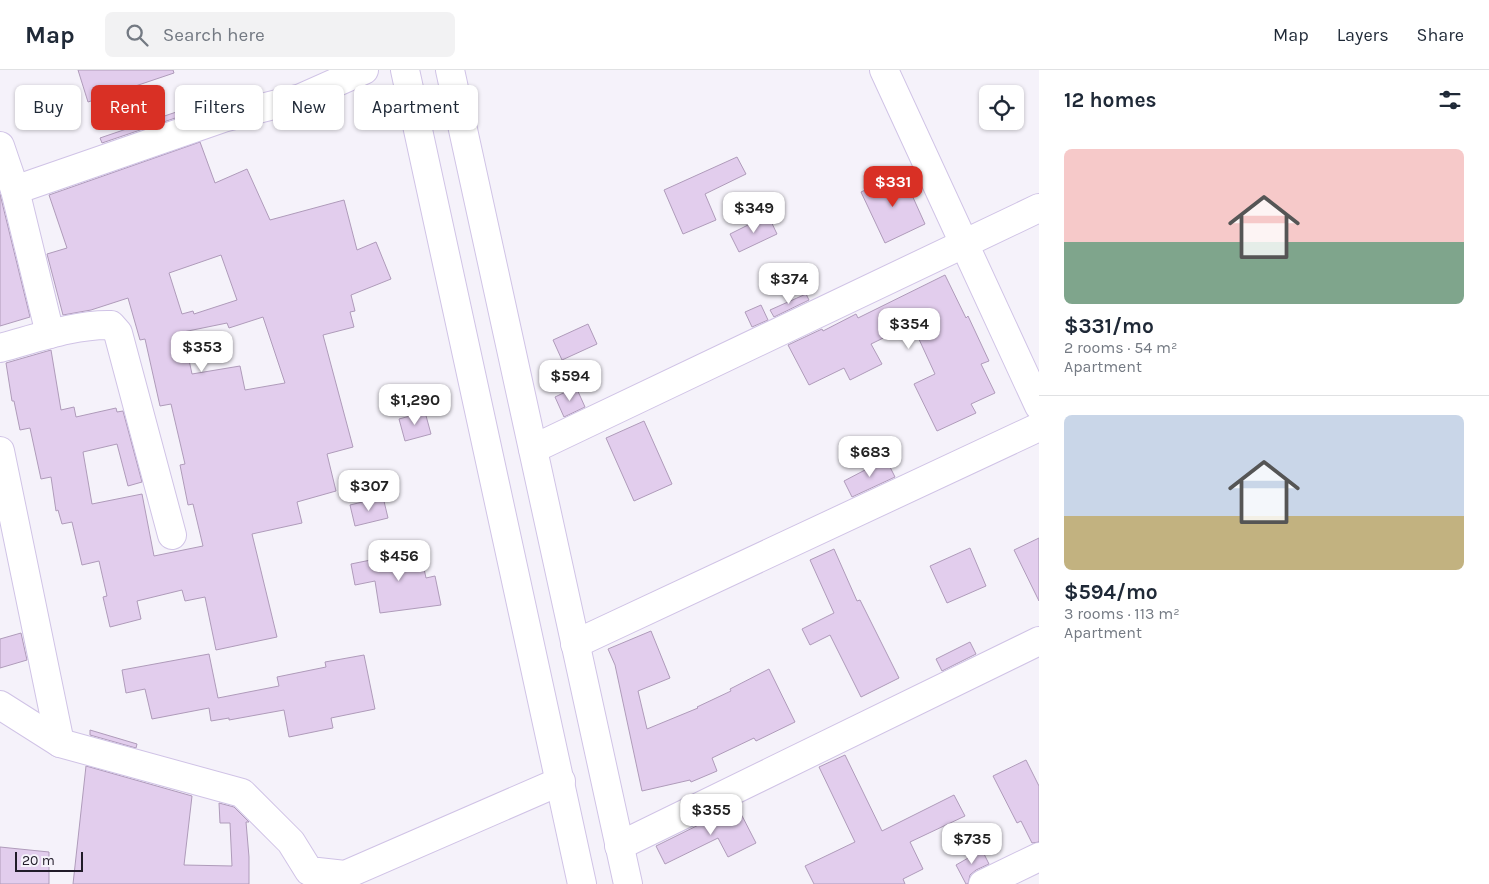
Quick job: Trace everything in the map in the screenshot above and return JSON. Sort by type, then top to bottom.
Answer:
[{"type":"street","points":[[15,190],[224,118],[301,98],[364,70]]},
{"type":"street","points":[[405,70],[582,884]]},
{"type":"street","points":[[450,70],[628,884]]},
{"type":"street","points":[[884,70],[1039,406]]},
{"type":"street","points":[[0,146],[15,190],[50,334]]},
{"type":"street","points":[[533,449],[1039,208]]},
{"type":"street","points":[[0,348],[50,334],[100,325],[111,325],[118,333],[172,535]]},
{"type":"street","points":[[575,644],[1039,427]]},
{"type":"street","points":[[0,451],[60,743]]},
{"type":"street","points":[[619,846],[1039,640]]},
{"type":"street","points":[[0,705],[60,743],[242,792],[291,842],[304,877],[345,874],[561,781]]},
{"type":"street","points":[[983,884],[1039,857]]},
{"type":"building","points":[[78,70],[173,70],[174,73],[138,85],[91,85],[91,101],[88,102]]},
{"type":"building","points":[[175,112],[175,118],[165,122],[165,116]]},
{"type":"building","points":[[123,130],[140,130],[102,143],[100,138]]},
{"type":"building","points":[[200,142],[215,183],[247,169],[270,220],[344,200],[357,250],[376,242],[391,279],[351,295],[355,311],[350,312],[354,327],[323,335],[353,447],[327,454],[336,491],[297,502],[302,523],[252,534],[277,637],[216,650],[205,597],[185,601],[182,590],[137,601],[141,619],[110,627],[103,597],[107,596],[99,561],[82,565],[72,522],[62,524],[58,510],[56,511],[51,477],[41,479],[30,428],[20,430],[14,401],[12,401],[6,363],[51,350],[61,410],[74,407],[76,417],[116,408],[117,412],[123,411],[142,482],[128,486],[117,444],[83,452],[92,504],[142,494],[154,556],[203,546],[193,504],[188,505],[180,465],[185,464],[171,404],[160,406],[145,339],[140,340],[128,298],[91,310],[63,315],[47,254],[67,248],[49,195]],"holes":[[[221,255],[237,300],[194,314],[193,311],[182,314],[169,273]],[[263,317],[285,383],[245,390],[240,366],[192,374],[183,332],[227,323],[229,328]]]},
{"type":"building","points":[[737,157],[746,174],[705,194],[716,220],[683,234],[664,190]]},
{"type":"building","points":[[902,173],[925,224],[885,243],[861,192]]},
{"type":"building","points":[[0,194],[30,317],[0,326]]},
{"type":"building","points":[[768,215],[777,234],[739,252],[730,234]]},
{"type":"building","points":[[945,275],[966,318],[968,316],[989,361],[981,364],[995,393],[971,404],[976,413],[937,431],[914,384],[935,374],[912,324],[871,344],[882,364],[850,380],[844,368],[809,385],[788,345],[822,329],[823,331],[856,314],[858,318]]},
{"type":"building","points":[[806,294],[809,300],[774,317],[770,310]]},
{"type":"building","points":[[761,305],[768,320],[752,327],[745,312]]},
{"type":"building","points":[[588,324],[597,344],[562,360],[553,340]]},
{"type":"building","points":[[576,387],[585,407],[564,417],[555,397]]},
{"type":"building","points":[[425,412],[431,434],[405,441],[399,419]]},
{"type":"building","points":[[644,421],[672,484],[634,501],[606,438]]},
{"type":"building","points":[[886,459],[895,477],[852,497],[844,481]]},
{"type":"building","points":[[383,497],[388,518],[355,526],[350,505]]},
{"type":"building","points":[[1039,538],[1039,601],[1014,550]]},
{"type":"building","points":[[970,548],[986,586],[947,603],[930,566]]},
{"type":"building","points":[[834,549],[857,601],[860,600],[899,678],[861,697],[830,635],[810,645],[802,629],[834,613],[810,560]]},
{"type":"building","points":[[420,550],[426,578],[435,576],[441,605],[380,613],[375,581],[355,585],[351,564]]},
{"type":"building","points":[[651,631],[670,678],[638,691],[647,729],[698,708],[769,669],[795,722],[756,741],[754,738],[712,758],[717,771],[691,782],[690,780],[642,791],[615,665],[608,649]]},
{"type":"building","points":[[21,633],[27,660],[0,668],[0,639]]},
{"type":"building","points":[[970,642],[976,654],[942,671],[936,659]]},
{"type":"building","points":[[209,654],[218,698],[279,686],[277,677],[326,667],[325,662],[364,655],[375,709],[331,718],[333,728],[289,737],[284,710],[229,720],[229,718],[211,721],[209,708],[152,719],[145,689],[126,693],[122,670]]},
{"type":"building","points":[[90,730],[137,744],[136,748],[90,735]]},
{"type":"building","points":[[845,755],[882,831],[954,795],[965,816],[910,842],[923,869],[903,879],[905,884],[814,884],[805,866],[855,842],[819,767]]},
{"type":"building","points":[[1026,760],[1039,786],[1039,842],[1032,843],[1021,821],[1017,823],[993,776]]},
{"type":"building","points":[[86,766],[192,796],[184,865],[232,866],[230,823],[220,823],[219,803],[234,807],[249,822],[246,822],[249,884],[73,884]]},
{"type":"building","points":[[737,806],[756,843],[728,857],[718,838],[665,864],[656,846]]},
{"type":"building","points":[[0,847],[49,852],[49,884],[0,884]]},
{"type":"building","points":[[982,850],[989,864],[970,875],[968,884],[966,884],[956,865]]}]
